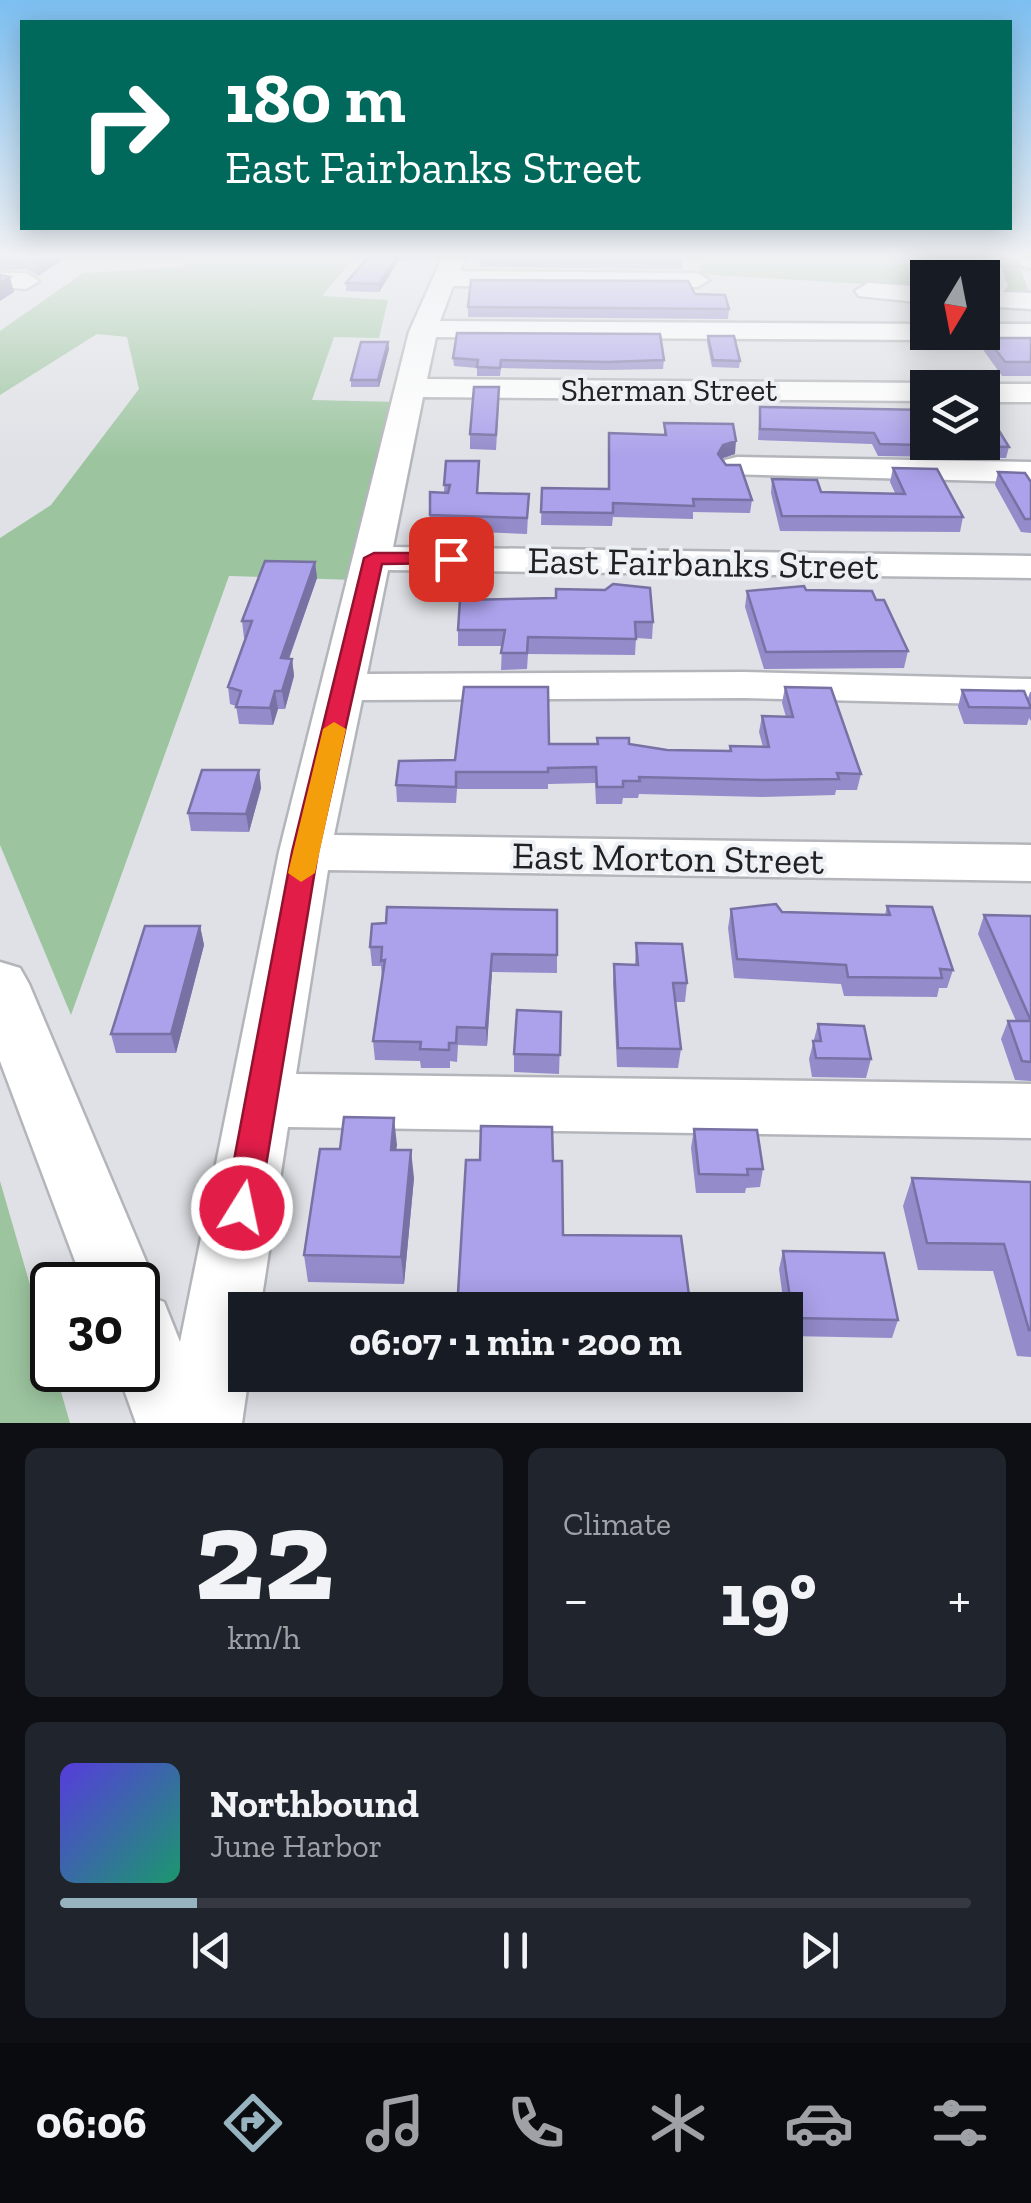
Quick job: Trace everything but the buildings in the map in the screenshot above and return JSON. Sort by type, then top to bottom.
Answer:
[{"type":"street","points":[[203,1423],[305,852],[426,324]]},
{"type":"street","points":[[424,329],[910,332]]},
{"type":"street","points":[[1000,332],[1031,332]]},
{"type":"street","name":"Sherman Street","points":[[411,388],[910,392]]},
{"type":"street","points":[[1000,393],[1031,393]]},
{"type":"street","points":[[737,467],[1031,472]]},
{"type":"street","name":"East Fairbanks Street","points":[[374,558],[1031,567]]},
{"type":"street","points":[[344,688],[744,685],[1031,692]]},
{"type":"street","name":"East Morton Street","points":[[305,852],[1031,863]]},
{"type":"street","points":[[0,984],[111,1262]]},
{"type":"street","points":[[261,1100],[1031,1111]]},
{"type":"street","points":[[160,1384],[175,1423]]},
{"type":"green space","points":[[9,324],[382,324],[379,338],[334,337],[312,400],[397,402],[355,580],[229,576],[71,1015],[0,845],[0,538],[51,505],[139,389],[127,337],[97,334],[0,395],[0,331]]},
{"type":"green space","points":[[0,1181],[30,1285],[30,1392],[61,1392],[70,1423],[0,1423]]},
{"type":"slow traffic","points":[[301,873],[334,729]]},
{"type":"route","points":[[242,1208],[305,852],[374,558],[451,559]]}]
